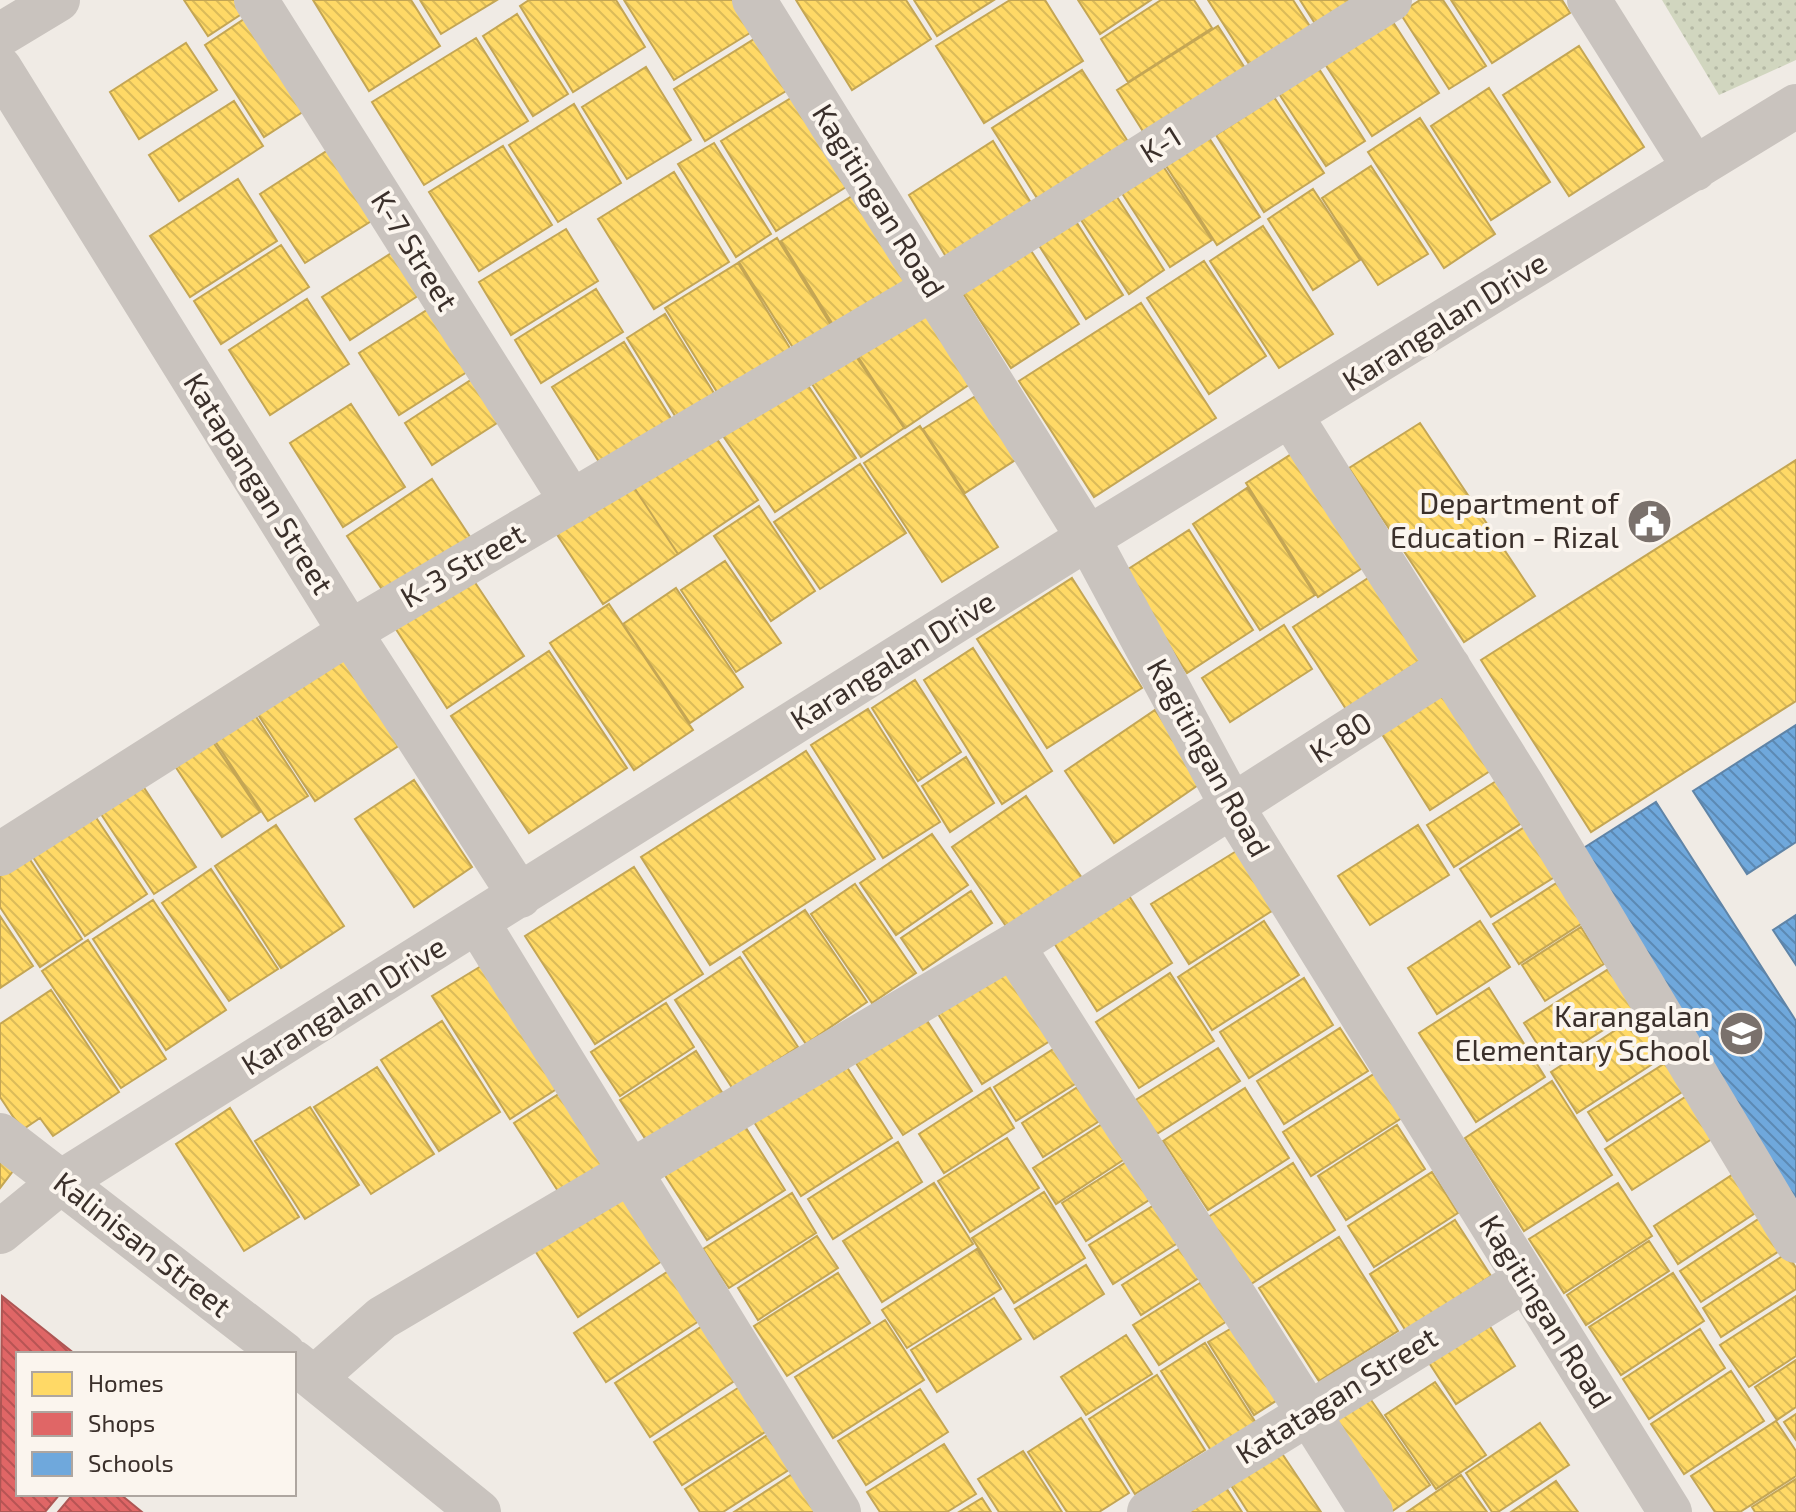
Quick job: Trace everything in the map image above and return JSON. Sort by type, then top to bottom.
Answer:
[{"type":"street","points":[[0,35],[58,0]]},
{"type":"street","name":"K-7 Street","points":[[256,0],[572,502]]},
{"type":"street","name":"Kagitingan Road","points":[[754,0],[1088,538],[1233,808],[1664,1510]]},
{"type":"street","name":"K-1","points":[[932,289],[1390,0]]},
{"type":"street","points":[[1589,0],[1695,169]]},
{"type":"street","name":"Katapangan Street","points":[[0,68],[350,632],[520,896]]},
{"type":"street","name":"Karangalan Drive","points":[[0,1232],[61,1182],[1088,538],[1796,106]]},
{"type":"street","name":"K-3 Street","points":[[0,854],[350,632],[932,289]]},
{"type":"street","points":[[1291,416],[1449,667],[1796,1241]]},
{"type":"street","name":"K-80","points":[[297,1365],[1013,946],[1449,667]]},
{"type":"street","points":[[478,923],[632,1169],[839,1512]]},
{"type":"street","points":[[1013,946],[1371,1512]]},
{"type":"street","name":"Kalinisan Street","points":[[0,1135],[280,1352]]},
{"type":"street","name":"Katatagan Street","points":[[1149,1512],[1525,1280]]},
{"type":"street","name":"Kalinisan Street","points":[[297,1365],[479,1512]]},
{"type":"green space","points":[[1662,0],[1796,0],[1796,60],[1719,95]]},
{"type":"building: Homes","points":[[184,0],[255,0],[257,4],[208,36]]},
{"type":"building: Homes","points":[[313,0],[411,0],[440,46],[369,91]]},
{"type":"building: Homes","points":[[420,0],[497,0],[441,34]]},
{"type":"building: Homes","points":[[529,0],[616,0],[645,47],[573,92],[520,6]]},
{"type":"building: Homes","points":[[624,0],[740,0],[758,28],[674,80]]},
{"type":"building: Homes","points":[[796,0],[906,0],[931,39],[852,90]]},
{"type":"building: Homes","points":[[914,0],[994,0],[937,36]]},
{"type":"building: Homes","points":[[1010,0],[1045,0],[1083,61],[984,123],[936,46]]},
{"type":"building: Homes","points":[[1078,0],[1151,0],[1100,34]]},
{"type":"building: Homes","points":[[1161,0],[1194,0],[1212,28],[1128,82],[1101,39]]},
{"type":"building: Homes","points":[[1208,0],[1293,0],[1311,28],[1251,67]]},
{"type":"building: Homes","points":[[1300,0],[1355,0],[1316,25]]},
{"type":"building: Homes","points":[[1420,0],[1443,0],[1486,66],[1449,89],[1400,13]]},
{"type":"building: Homes","points":[[1451,0],[1562,0],[1570,13],[1492,63]]},
{"type":"building: Homes","points":[[256,11],[315,104],[264,137],[205,45]]},
{"type":"building: Homes","points":[[517,14],[568,94],[533,116],[483,36]]},
{"type":"building: Homes","points":[[1391,19],[1439,93],[1372,136],[1323,61]]},
{"type":"building: Homes","points":[[1218,26],[1252,79],[1151,144],[1117,90]]},
{"type":"building: Homes","points":[[759,36],[791,88],[705,141],[674,89]]},
{"type":"building: Homes","points":[[476,38],[528,121],[424,185],[372,102]]},
{"type":"building: Homes","points":[[186,43],[217,90],[139,139],[110,92]]},
{"type":"building: Homes","points":[[1579,46],[1644,147],[1569,196],[1503,95]]},
{"type":"building: Homes","points":[[1314,61],[1365,141],[1326,166],[1274,86]]},
{"type":"building: Homes","points":[[646,67],[691,140],[627,179],[582,107]]},
{"type":"building: Homes","points":[[1082,70],[1134,151],[1044,209],[992,128]]},
{"type":"building: Homes","points":[[1489,88],[1550,182],[1491,220],[1431,126]]},
{"type":"building: Homes","points":[[799,93],[854,182],[776,231],[721,141]]},
{"type":"building: Homes","points":[[1274,97],[1324,173],[1264,212],[1216,135]]},
{"type":"building: Homes","points":[[234,101],[263,146],[179,201],[149,155]]},
{"type":"building: Homes","points":[[574,104],[621,183],[558,222],[509,145]]},
{"type":"building: Homes","points":[[1420,118],[1495,234],[1444,268],[1368,152]]},
{"type":"building: Homes","points":[[1204,130],[1260,217],[1217,245],[1161,158]]},
{"type":"building: Homes","points":[[993,141],[1036,211],[951,265],[909,195]]},
{"type":"building: Homes","points":[[339,143],[384,213],[305,263],[260,194]]},
{"type":"building: Homes","points":[[714,143],[771,234],[736,257],[678,164]]},
{"type":"building: Homes","points":[[503,146],[552,225],[479,271],[429,192]]},
{"type":"building: Homes","points":[[1157,157],[1212,240],[1170,267],[1116,184]]},
{"type":"building: Homes","points":[[1371,166],[1428,254],[1378,285],[1322,198]]},
{"type":"building: Homes","points":[[674,172],[729,262],[654,309],[598,219]]},
{"type":"building: Homes","points":[[238,179],[277,241],[190,297],[150,236]]},
{"type":"building: Homes","points":[[1110,186],[1164,270],[1129,294],[1074,209]]},
{"type":"building: Homes","points":[[1313,189],[1360,260],[1313,290],[1268,219]]},
{"type":"building: Homes","points":[[860,191],[917,281],[837,331],[781,241]]},
{"type":"building: Homes","points":[[1068,209],[1123,295],[1086,319],[1031,233]]},
{"type":"building: Homes","points":[[1263,226],[1333,334],[1279,368],[1210,261]]},
{"type":"building: Homes","points":[[566,229],[598,281],[511,335],[479,282]]},
{"type":"building: Homes","points":[[777,238],[834,330],[797,354],[739,262]]},
{"type":"building: Homes","points":[[1024,240],[1079,324],[1011,368],[957,284]]},
{"type":"building: Homes","points":[[281,245],[309,287],[221,344],[194,301]]},
{"type":"building: Homes","points":[[404,245],[430,288],[350,340],[322,297]]},
{"type":"building: Homes","points":[[1204,261],[1266,356],[1209,394],[1147,298]]},
{"type":"building: Homes","points":[[738,263],[799,363],[727,408],[665,308]]},
{"type":"building: Homes","points":[[596,289],[623,332],[541,383],[515,340]]},
{"type":"building: Homes","points":[[307,299],[349,364],[270,415],[229,350]]},
{"type":"building: Homes","points":[[927,299],[979,378],[905,428],[853,349]]},
{"type":"building: Homes","points":[[438,303],[478,365],[399,415],[359,353]]},
{"type":"building: Homes","points":[[1141,303],[1216,418],[1094,497],[1019,381]]},
{"type":"building: Homes","points":[[665,314],[715,395],[677,419],[627,338]]},
{"type":"building: Homes","points":[[624,342],[672,420],[601,465],[552,387]]},
{"type":"building: Homes","points":[[849,346],[904,428],[861,457],[806,375]]},
{"type":"building: Homes","points":[[483,372],[511,414],[432,465],[405,423]]},
{"type":"building: Homes","points":[[801,375],[856,458],[775,512],[719,430]]},
{"type":"building: Homes","points":[[985,390],[1026,453],[965,493],[923,429]]},
{"type":"building: Homes","points":[[351,404],[405,487],[343,527],[290,443]]},
{"type":"building: Homes","points":[[1420,423],[1535,596],[1464,642],[1349,468]]},
{"type":"building: Homes","points":[[920,426],[998,547],[942,582],[864,463]]},
{"type":"building: Homes","points":[[713,433],[758,500],[678,554],[633,486]]},
{"type":"building: Homes","points":[[1304,446],[1376,559],[1318,597],[1246,483]]},
{"type":"building: Homes","points":[[1796,460],[1796,701],[1591,832],[1481,660]]},
{"type":"building: Homes","points":[[860,464],[906,533],[820,589],[774,522]]},
{"type":"building: Homes","points":[[432,479],[476,546],[391,603],[347,536]]},
{"type":"building: Homes","points":[[631,483],[678,554],[603,604],[556,533]]},
{"type":"building: Homes","points":[[1247,488],[1315,595],[1260,630],[1193,524]]},
{"type":"building: Homes","points":[[759,506],[815,591],[771,621],[714,536]]},
{"type":"building: Homes","points":[[1189,530],[1253,630],[1187,673],[1122,573]]},
{"type":"building: Homes","points":[[725,561],[781,643],[736,672],[681,590]]},
{"type":"building: Homes","points":[[1382,569],[1435,651],[1346,709],[1293,627]]},
{"type":"building: Homes","points":[[468,572],[524,656],[447,708],[392,623]]},
{"type":"building: Homes","points":[[1072,578],[1142,688],[1047,748],[977,639]]},
{"type":"building: Homes","points":[[676,588],[743,687],[690,723],[623,624]]},
{"type":"building: Homes","points":[[609,604],[693,730],[634,770],[550,643]]},
{"type":"building: Homes","points":[[1284,625],[1312,669],[1230,722],[1202,678]]},
{"type":"building: Homes","points":[[344,647],[406,741],[315,801],[253,707]]},
{"type":"building: Homes","points":[[973,648],[1052,771],[1002,804],[924,680]]},
{"type":"building: Homes","points":[[549,651],[627,768],[529,833],[451,716]]},
{"type":"building: Homes","points":[[915,680],[961,752],[918,781],[872,708]]},
{"type":"building: Homes","points":[[1440,692],[1490,771],[1430,810],[1380,731]]},
{"type":"building: Homes","points":[[251,709],[308,796],[268,821],[211,735]]},
{"type":"building: Homes","points":[[868,709],[940,822],[883,858],[811,745]]},
{"type":"building: Homes","points":[[1155,710],[1204,781],[1114,843],[1065,771]]},
{"type":"building: Homes","points":[[209,736],[260,812],[222,837],[171,760]]},
{"type":"building: Homes","points":[[806,751],[875,859],[710,965],[641,857]]},
{"type":"building: Homes","points":[[966,757],[994,803],[950,832],[922,786]]},
{"type":"building: Homes","points":[[1504,776],[1531,817],[1454,867],[1427,825]]},
{"type":"building: Homes","points":[[139,780],[196,867],[154,894],[97,808]]},
{"type":"building: Homes","points":[[414,780],[472,867],[414,907],[355,819]]},
{"type":"building: Homes","points":[[1026,796],[1082,878],[1008,929],[952,847]]},
{"type":"building: Homes","points":[[89,807],[147,894],[85,936],[27,848]]},
{"type":"building: Homes","points":[[1529,824],[1561,873],[1491,917],[1460,869]]},
{"type":"building: Homes","points":[[276,825],[344,926],[281,968],[215,866]]},
{"type":"building: Homes","points":[[1418,825],[1449,875],[1370,925],[1338,876]]},
{"type":"building: Homes","points":[[932,834],[968,885],[896,935],[860,883]]},
{"type":"building: Homes","points":[[23,849],[82,939],[40,967],[0,907],[0,864]]},
{"type":"building: Homes","points":[[1238,850],[1275,909],[1189,964],[1151,904]]},
{"type":"building: Homes","points":[[634,867],[703,974],[595,1044],[525,936]]},
{"type":"building: Homes","points":[[211,869],[278,969],[229,1001],[162,903]]},
{"type":"building: Homes","points":[[1558,882],[1584,922],[1519,964],[1493,924]]},
{"type":"building: Homes","points":[[855,884],[916,973],[872,1003],[811,914]]},
{"type":"building: Homes","points":[[1124,888],[1172,963],[1097,1011],[1049,935]]},
{"type":"building: Homes","points":[[971,891],[992,923],[923,970],[901,938]]},
{"type":"building: Homes","points":[[153,900],[226,1010],[166,1050],[93,939]]},
{"type":"building: Homes","points":[[805,910],[867,1002],[806,1044],[743,952]]},
{"type":"building: Homes","points":[[0,916],[33,966],[0,988]]},
{"type":"building: Homes","points":[[1264,921],[1299,975],[1212,1030],[1178,977]]},
{"type":"building: Homes","points":[[1480,921],[1510,967],[1437,1014],[1408,968]]},
{"type":"building: Homes","points":[[1581,927],[1604,964],[1545,1001],[1522,965]]},
{"type":"building: Homes","points":[[88,940],[166,1059],[121,1088],[42,971]]},
{"type":"building: Homes","points":[[740,957],[798,1047],[733,1089],[675,1000]]},
{"type":"building: Homes","points":[[491,960],[569,1081],[510,1119],[432,996]]},
{"type":"building: Homes","points":[[1618,963],[1644,1004],[1550,1064],[1524,1023]]},
{"type":"building: Homes","points":[[1016,964],[1061,1034],[982,1084],[938,1014]]},
{"type":"building: Homes","points":[[1170,973],[1214,1041],[1139,1088],[1096,1022]]},
{"type":"building: Homes","points":[[1304,978],[1333,1025],[1249,1078],[1220,1032]]},
{"type":"building: Homes","points":[[1489,988],[1545,1077],[1476,1122],[1419,1033]]},
{"type":"building: Homes","points":[[51,990],[119,1092],[53,1136],[40,1118],[22,1130],[0,1097],[0,1024]]},
{"type":"building: Homes","points":[[666,1003],[694,1047],[620,1096],[591,1052]]},
{"type":"building: Homes","points":[[1645,1011],[1671,1052],[1577,1113],[1551,1072]]},
{"type":"building: Homes","points":[[924,1016],[972,1091],[903,1135],[854,1060]]},
{"type":"building: Homes","points":[[442,1021],[500,1112],[439,1151],[381,1060]]},
{"type":"building: Homes","points":[[1340,1028],[1368,1071],[1284,1124],[1257,1081]]},
{"type":"building: Homes","points":[[1069,1039],[1091,1074],[1016,1121],[994,1087]]},
{"type":"building: Homes","points":[[1218,1048],[1240,1081],[1155,1135],[1134,1101]]},
{"type":"building: Homes","points":[[696,1051],[725,1097],[650,1146],[620,1100]]},
{"type":"building: Homes","points":[[838,1053],[892,1138],[801,1196],[747,1111]]},
{"type":"building: Homes","points":[[1678,1055],[1696,1083],[1607,1141],[1588,1112]]},
{"type":"building: Homes","points":[[377,1067],[434,1154],[371,1194],[314,1107]]},
{"type":"building: Homes","points":[[1377,1072],[1405,1116],[1311,1176],[1283,1132]]},
{"type":"building: Homes","points":[[1090,1079],[1112,1113],[1043,1157],[1022,1123]]},
{"type":"building: Homes","points":[[1552,1081],[1612,1175],[1524,1231],[1465,1138]]},
{"type":"building: Homes","points":[[571,1086],[622,1166],[565,1202],[514,1123]]},
{"type":"building: Homes","points":[[990,1088],[1014,1128],[944,1173],[919,1134]]},
{"type":"building: Homes","points":[[1245,1088],[1289,1158],[1208,1210],[1163,1141]]},
{"type":"building: Homes","points":[[1699,1088],[1726,1130],[1632,1190],[1605,1149]]},
{"type":"building: Homes","points":[[310,1107],[359,1185],[305,1219],[255,1141]]},
{"type":"building: Homes","points":[[230,1108],[299,1217],[244,1251],[176,1144]]},
{"type":"building: Homes","points":[[736,1112],[785,1190],[707,1240],[657,1163]]},
{"type":"building: Homes","points":[[1118,1114],[1140,1149],[1056,1204],[1033,1168]]},
{"type":"building: Homes","points":[[1397,1125],[1425,1169],[1346,1220],[1318,1176]]},
{"type":"building: Homes","points":[[1007,1138],[1039,1188],[970,1232],[938,1181]]},
{"type":"building: Homes","points":[[0,1140],[23,1158],[0,1188]]},
{"type":"building: Homes","points":[[898,1142],[922,1182],[833,1239],[808,1199]]},
{"type":"building: Homes","points":[[1142,1152],[1166,1189],[1086,1241],[1062,1203]]},
{"type":"building: Homes","points":[[1293,1163],[1335,1230],[1251,1284],[1208,1217]]},
{"type":"building: Homes","points":[[1741,1169],[1766,1206],[1678,1264],[1654,1226]]},
{"type":"building: Homes","points":[[1432,1172],[1458,1213],[1374,1267],[1348,1226]]},
{"type":"building: Homes","points":[[934,1183],[973,1244],[882,1302],[843,1241]]},
{"type":"building: Homes","points":[[1618,1183],[1652,1236],[1564,1293],[1529,1239]]},
{"type":"building: Homes","points":[[619,1188],[665,1259],[578,1317],[532,1246]]},
{"type":"building: Homes","points":[[1044,1192],[1085,1258],[1014,1303],[972,1238]]},
{"type":"building: Homes","points":[[792,1193],[816,1233],[729,1288],[703,1249]]},
{"type":"building: Homes","points":[[1169,1196],[1192,1234],[1113,1284],[1089,1245]]},
{"type":"building: Homes","points":[[1766,1214],[1787,1246],[1701,1302],[1680,1271]]},
{"type":"building: Homes","points":[[1455,1220],[1491,1276],[1406,1331],[1370,1274]]},
{"type":"building: Homes","points":[[817,1236],[838,1268],[758,1320],[738,1288]]},
{"type":"building: Homes","points":[[1339,1237],[1398,1331],[1319,1381],[1259,1288]]},
{"type":"building: Homes","points":[[1196,1238],[1216,1267],[1141,1315],[1122,1285]]},
{"type":"building: Homes","points":[[1649,1241],[1669,1271],[1586,1325],[1567,1295]]},
{"type":"building: Homes","points":[[977,1249],[1001,1289],[907,1348],[882,1310]]},
{"type":"building: Homes","points":[[1787,1253],[1796,1268],[1796,1289],[1721,1337],[1703,1308]]},
{"type":"building: Homes","points":[[1086,1265],[1104,1294],[1034,1339],[1015,1309]]},
{"type":"building: Homes","points":[[673,1268],[705,1317],[606,1382],[574,1333]]},
{"type":"building: Homes","points":[[838,1273],[870,1323],[787,1376],[754,1326]]},
{"type":"building: Homes","points":[[1216,1273],[1241,1312],[1159,1365],[1133,1325]]},
{"type":"building: Homes","points":[[1673,1273],[1704,1321],[1621,1375],[1589,1327]]},
{"type":"building: Homes","points":[[1796,1296],[1796,1356],[1749,1387],[1720,1345]]},
{"type":"building: Homes","points":[[994,1298],[1021,1339],[937,1392],[911,1350]]},
{"type":"building: Homes","points":[[1484,1317],[1515,1366],[1456,1404],[1424,1355]]},
{"type":"building: Homes","points":[[1247,1319],[1293,1390],[1254,1415],[1208,1342]]},
{"type":"building: Homes","points":[[885,1320],[924,1380],[833,1438],[795,1377]]},
{"type":"building: Homes","points":[[707,1323],[742,1376],[650,1437],[615,1383]]},
{"type":"building: Homes","points":[[1700,1329],[1725,1368],[1649,1419],[1623,1379]]},
{"type":"building: Homes","points":[[1126,1335],[1152,1374],[1086,1415],[1061,1377]]},
{"type":"building: Homes","points":[[1205,1343],[1256,1423],[1212,1452],[1161,1371]]},
{"type":"building: Homes","points":[[1796,1360],[1796,1407],[1777,1420],[1755,1387]]},
{"type":"building: Homes","points":[[1731,1371],[1764,1421],[1684,1474],[1651,1424]]},
{"type":"building: Homes","points":[[1157,1375],[1205,1450],[1135,1494],[1089,1419]]},
{"type":"building: Homes","points":[[1435,1382],[1486,1455],[1436,1489],[1385,1415]]},
{"type":"building: Homes","points":[[744,1384],[773,1427],[682,1485],[654,1442]]},
{"type":"building: Homes","points":[[1360,1384],[1430,1485],[1391,1512],[1315,1416]]},
{"type":"building: Homes","points":[[920,1389],[948,1432],[866,1485],[838,1441]]},
{"type":"building: Homes","points":[[1796,1414],[1796,1440],[1784,1422]]},
{"type":"building: Homes","points":[[1081,1418],[1129,1493],[1099,1512],[1067,1512],[1028,1452]]},
{"type":"building: Homes","points":[[1776,1421],[1796,1451],[1796,1476],[1740,1512],[1715,1512],[1691,1476]]},
{"type":"building: Homes","points":[[1540,1423],[1569,1465],[1498,1512],[1492,1512],[1466,1473]]},
{"type":"building: Homes","points":[[772,1432],[795,1466],[723,1512],[700,1512],[685,1489]]},
{"type":"building: Homes","points":[[944,1444],[976,1494],[947,1512],[880,1512],[867,1492]]},
{"type":"building: Homes","points":[[1277,1446],[1321,1512],[1248,1512],[1227,1479]]},
{"type":"building: Homes","points":[[1023,1451],[1062,1512],[999,1512],[978,1479]]},
{"type":"building: Homes","points":[[806,1465],[836,1512],[734,1512]]},
{"type":"building: Homes","points":[[1461,1475],[1487,1512],[1407,1512]]},
{"type":"building: Homes","points":[[1796,1479],[1796,1512],[1755,1512],[1752,1507]]},
{"type":"building: Homes","points":[[1556,1481],[1578,1512],[1511,1512]]},
{"type":"building: Homes","points":[[1223,1483],[1242,1512],[1190,1512]]},
{"type":"building: Homes","points":[[982,1498],[991,1512],[959,1512]]},
{"type":"building: Shops","points":[[2,1296],[72,1352],[16,1352],[16,1496],[58,1496],[45,1512],[0,1512]]},
{"type":"building: Shops","points":[[71,1496],[122,1496],[142,1512],[58,1512]]},
{"type":"building: Schools","points":[[1796,725],[1796,842],[1747,874],[1693,791]]},
{"type":"building: Schools","name":"Karangalan Elementary School","points":[[1656,802],[1796,1021],[1796,1208],[1571,856]]},
{"type":"building: Schools","points":[[1796,915],[1796,965],[1773,930]]},
{"type":"place","name":"Department of Education - Rizal","points":[[1650,521]]},
{"type":"place","name":"Karangalan Elementary School","points":[[1741,1034]]}]
